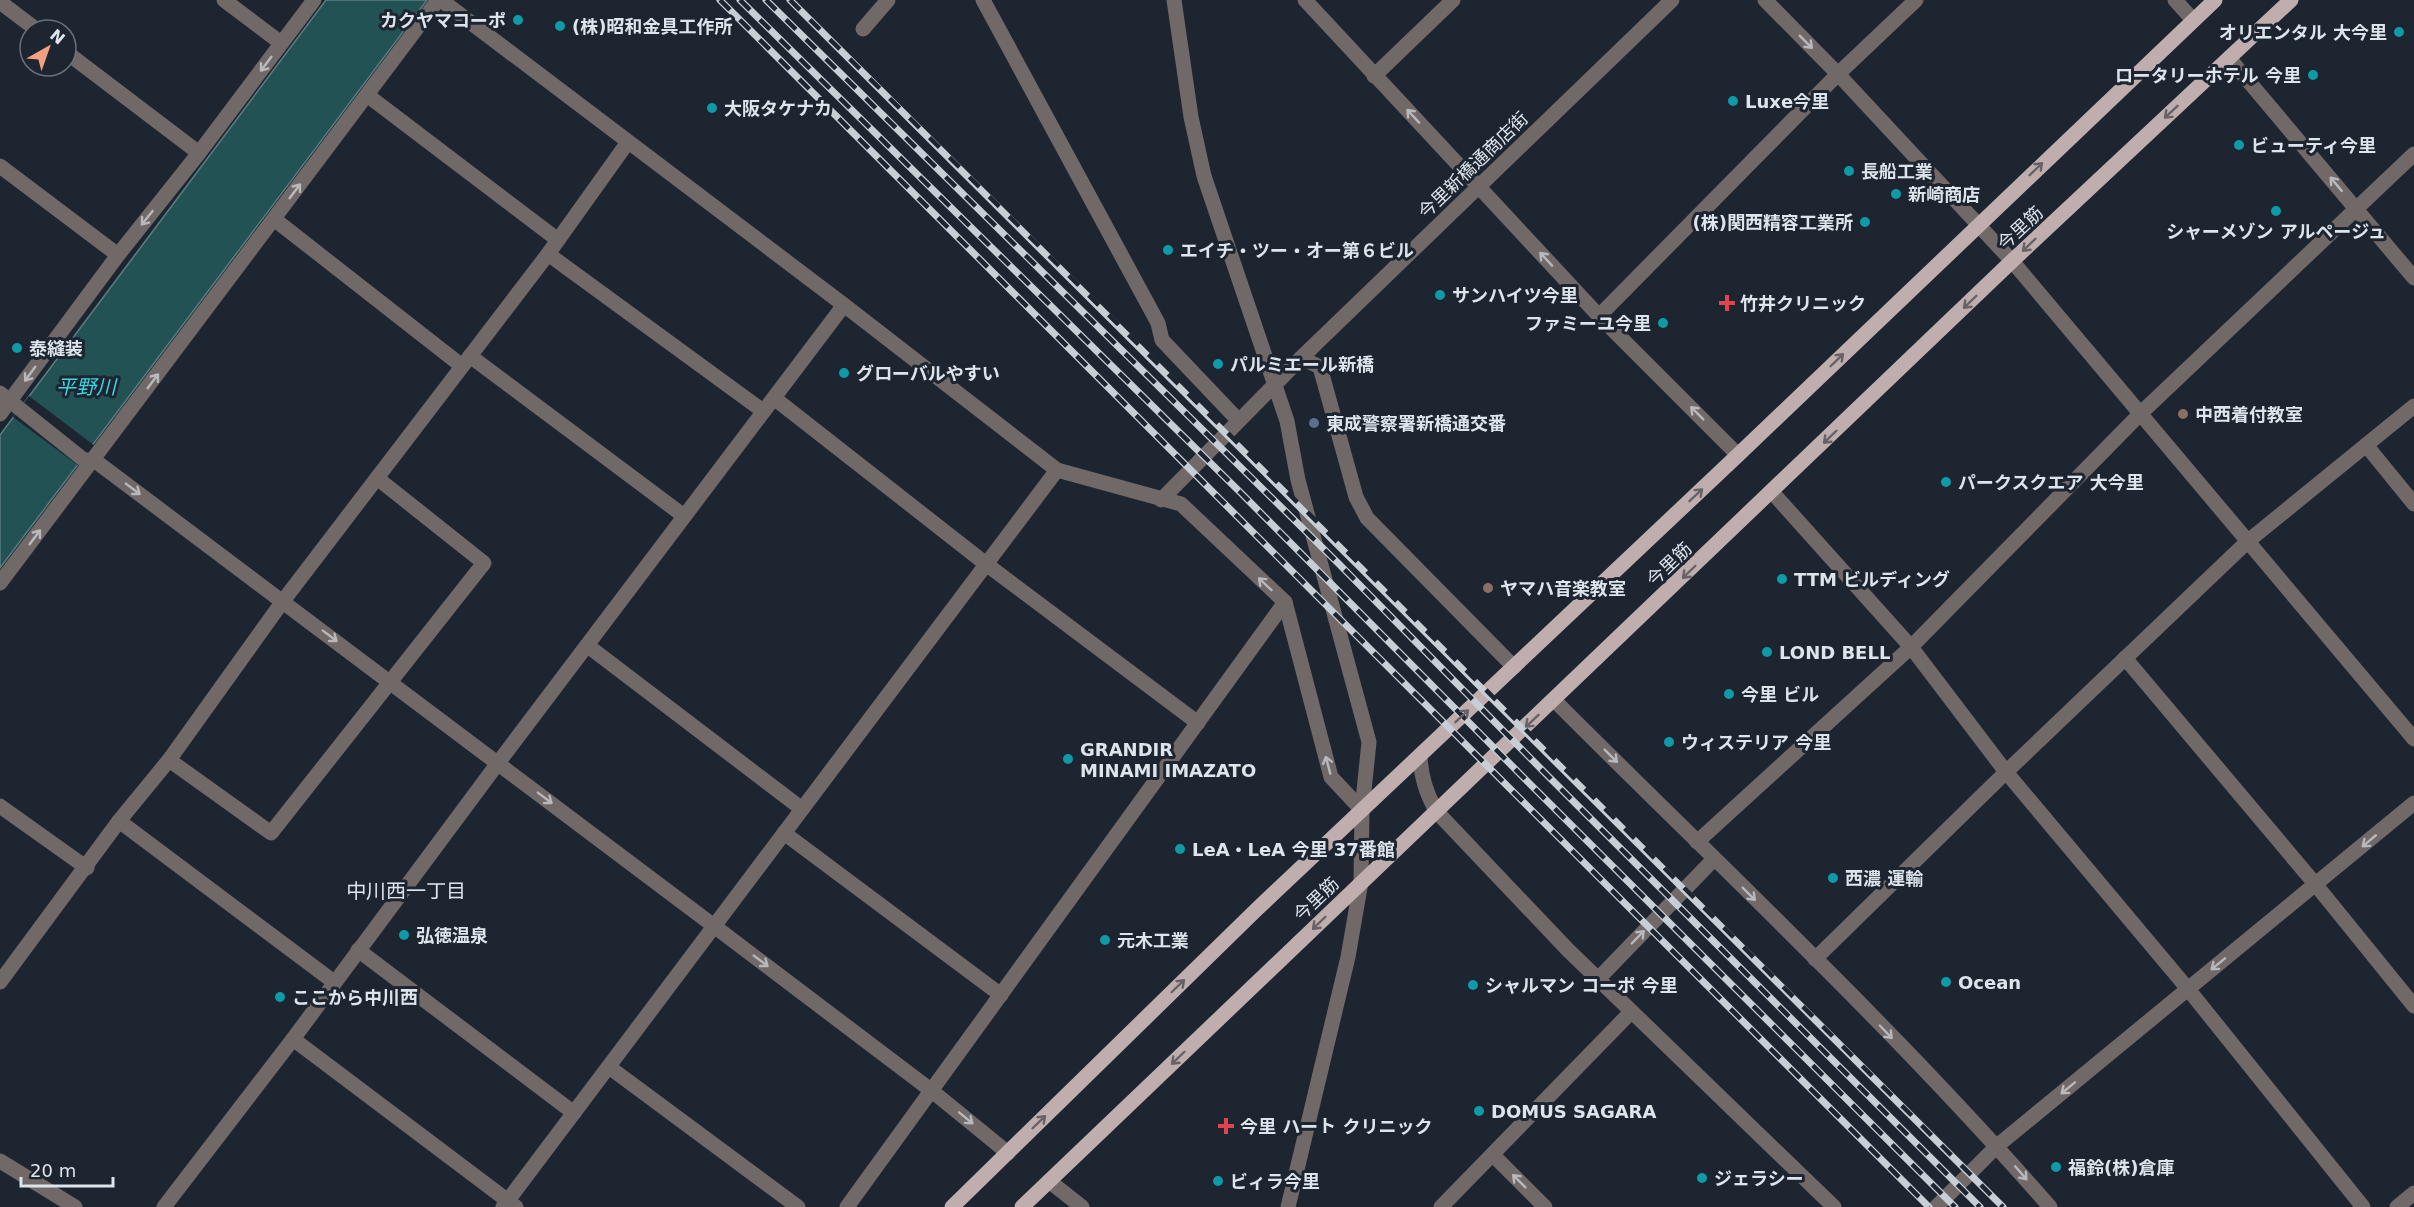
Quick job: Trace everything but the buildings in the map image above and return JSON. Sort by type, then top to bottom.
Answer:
[{"type":"main road","name":"今里筋","points":[[952,1207],[1245,921],[1515,667],[2214,0]]},
{"type":"main road","name":"今里筋","points":[[1022,1207],[2012,261],[2291,0]]},
{"type":"street","points":[[224,0],[281,43]]},
{"type":"street","points":[[0,414],[118,255],[199,153],[314,0]]},
{"type":"street","points":[[0,583],[89,460],[439,0],[844,305],[1057,470],[1181,504],[1285,602],[1331,777],[1362,810]]},
{"type":"street","points":[[863,29],[888,0]]},
{"type":"street","points":[[983,0],[1158,323],[1162,340],[1238,420]]},
{"type":"street","points":[[1174,0],[1191,117],[1204,176],[1287,421],[1298,480],[1369,742],[1362,810],[1361,882],[1348,957],[1288,1207]]},
{"type":"street","points":[[1305,0],[1599,316],[1738,455]]},
{"type":"street","points":[[1374,76],[1453,0]]},
{"type":"street","name":"今里新橋通商店街","points":[[1161,500],[1301,358],[1672,0]]},
{"type":"street","points":[[1765,0],[1838,74],[2012,261],[2414,739]]},
{"type":"street","points":[[1599,316],[1838,74],[1916,0]]},
{"type":"street","points":[[2175,0],[2193,20]]},
{"type":"street","points":[[0,2],[21,18]]},
{"type":"street","points":[[2229,57],[2414,278]]},
{"type":"street","points":[[78,61],[199,153]]},
{"type":"street","points":[[367,95],[558,240]]},
{"type":"street","points":[[3,971],[87,868],[119,821],[169,760],[283,601],[548,254],[628,142]]},
{"type":"street","points":[[1697,842],[1911,647],[2141,413],[2414,154]]},
{"type":"street","points":[[0,166],[118,255]]},
{"type":"street","points":[[274,219],[466,361],[684,516]]},
{"type":"street","points":[[548,254],[763,411]]},
{"type":"street","points":[[164,1207],[293,1039],[844,305]]},
{"type":"street","points":[[1301,358],[1320,367],[1356,497],[1366,518],[1515,667]]},
{"type":"street","points":[[774,398],[986,564],[1198,723]]},
{"type":"street","points":[[10,401],[390,681],[932,1091],[1008,1152]]},
{"type":"street","points":[[1815,959],[2006,772],[2247,542],[2414,406]]},
{"type":"street","points":[[2366,445],[2414,504]]},
{"type":"street","points":[[293,1039],[509,1205],[609,1066],[1057,470]]},
{"type":"street","points":[[169,760],[271,833],[484,563],[377,478]]},
{"type":"street","points":[[1772,492],[1911,647],[2006,772],[2188,989],[2362,1207]]},
{"type":"street","points":[[847,1207],[1285,602]]},
{"type":"street","points":[[588,646],[802,809]]},
{"type":"street","points":[[2125,658],[2316,885],[2414,1006]]},
{"type":"street","points":[[1554,700],[1815,959],[1997,1146],[2050,1207]]},
{"type":"street","points":[[1420,756],[1421,776],[1426,793],[1436,811],[1631,1012],[1834,1207]]},
{"type":"street","points":[[1936,1207],[1997,1146],[2414,803]]},
{"type":"street","points":[[0,806],[87,868]]},
{"type":"street","points":[[119,821],[334,982]]},
{"type":"street","points":[[784,833],[1001,995]]},
{"type":"street","points":[[1598,979],[1714,859]]},
{"type":"street","points":[[358,950],[574,1113]]},
{"type":"street","points":[[1441,1207],[1631,1012]]},
{"type":"street","points":[[609,1066],[798,1207]]},
{"type":"street","points":[[1493,1155],[1545,1207]]},
{"type":"street","points":[[0,1161],[75,1207]]},
{"type":"street","points":[[1049,1181],[1082,1207]]},
{"type":"street","points":[[2397,1207],[2414,1192]]},
{"type":"water","name":"平野川","points":[[326,0],[427,0],[0,568],[0,435]]},
{"type":"pier","points":[[29,396],[95,446],[79,466],[13,417]]},
{"type":"railway","points":[[720,0],[1929,1207]]},
{"type":"railway","points":[[740,0],[1240,492],[1955,1207]]},
{"type":"railway","points":[[766,0],[1339,564],[1980,1207]]},
{"type":"railway","points":[[790,0],[1398,602],[2003,1207]]},
{"type":"place","name":"カクヤマコーポ","points":[[518,20]]},
{"type":"place","name":"(株)昭和金具工作所","points":[[560,26]]},
{"type":"place","name":"オリエンタル 大今里","points":[[2399,32]]},
{"type":"place","name":"ロータリーホテル 今里","points":[[2313,75]]},
{"type":"place","name":"Luxe今里","points":[[1733,101]]},
{"type":"place","name":"大阪タケナカ","points":[[712,108]]},
{"type":"place","name":"ビューティ今里","points":[[2239,145]]},
{"type":"place","name":"長船工業","points":[[1849,171]]},
{"type":"place","name":"新崎商店","points":[[1896,194]]},
{"type":"place","name":"シャーメゾン アルページュ","points":[[2276,211]]},
{"type":"place","name":"(株)関西精容工業所","points":[[1865,222]]},
{"type":"place","name":"エイチ・ツー・オー第６ビル","points":[[1168,250]]},
{"type":"place","name":"サンハイツ今里","points":[[1440,295]]},
{"type":"place","name":"竹井クリニック","points":[[1727,303]]},
{"type":"place","name":"ファミーユ今里","points":[[1663,323]]},
{"type":"place","name":"泰縫装","points":[[17,348]]},
{"type":"place","name":"パルミエール新橋","points":[[1218,364]]},
{"type":"place","name":"グローバルやすい","points":[[844,373]]},
{"type":"place","name":"中西着付教室","points":[[2183,414]]},
{"type":"place","name":"東成警察署新橋通交番","points":[[1314,423]]},
{"type":"place","name":"パークスクエア 大今里","points":[[1946,482]]},
{"type":"place","name":"TTM ビルディング","points":[[1782,579]]},
{"type":"place","name":"ヤマハ音楽教室","points":[[1488,588]]},
{"type":"place","name":"LOND BELL","points":[[1767,652]]},
{"type":"place","name":"今里 ビル","points":[[1729,694]]},
{"type":"place","name":"ウィステリア 今里","points":[[1669,742]]},
{"type":"place","name":"GRANDIR MINAMI IMAZATO","points":[[1068,759]]},
{"type":"place","name":"LeA・LeA 今里 37番館","points":[[1180,849]]},
{"type":"place","name":"西濃 運輸","points":[[1833,878]]},
{"type":"place","name":"弘徳温泉","points":[[404,935]]},
{"type":"place","name":"元木工業","points":[[1105,940]]},
{"type":"place","name":"Ocean","points":[[1946,982]]},
{"type":"place","name":"シャルマン コーポ 今里","points":[[1473,985]]},
{"type":"place","name":"ここから中川西","points":[[280,997]]},
{"type":"place","name":"DOMUS SAGARA","points":[[1479,1111]]},
{"type":"place","name":"今里 ハート クリニック","points":[[1226,1126]]},
{"type":"place","name":"福鈴(株)倉庫","points":[[2056,1167]]},
{"type":"place","name":"ジェラシー","points":[[1702,1178]]},
{"type":"place","name":"ビィラ今里","points":[[1218,1181]]},
{"type":"district","name":"中川西一丁目","points":[[406,891]]}]
